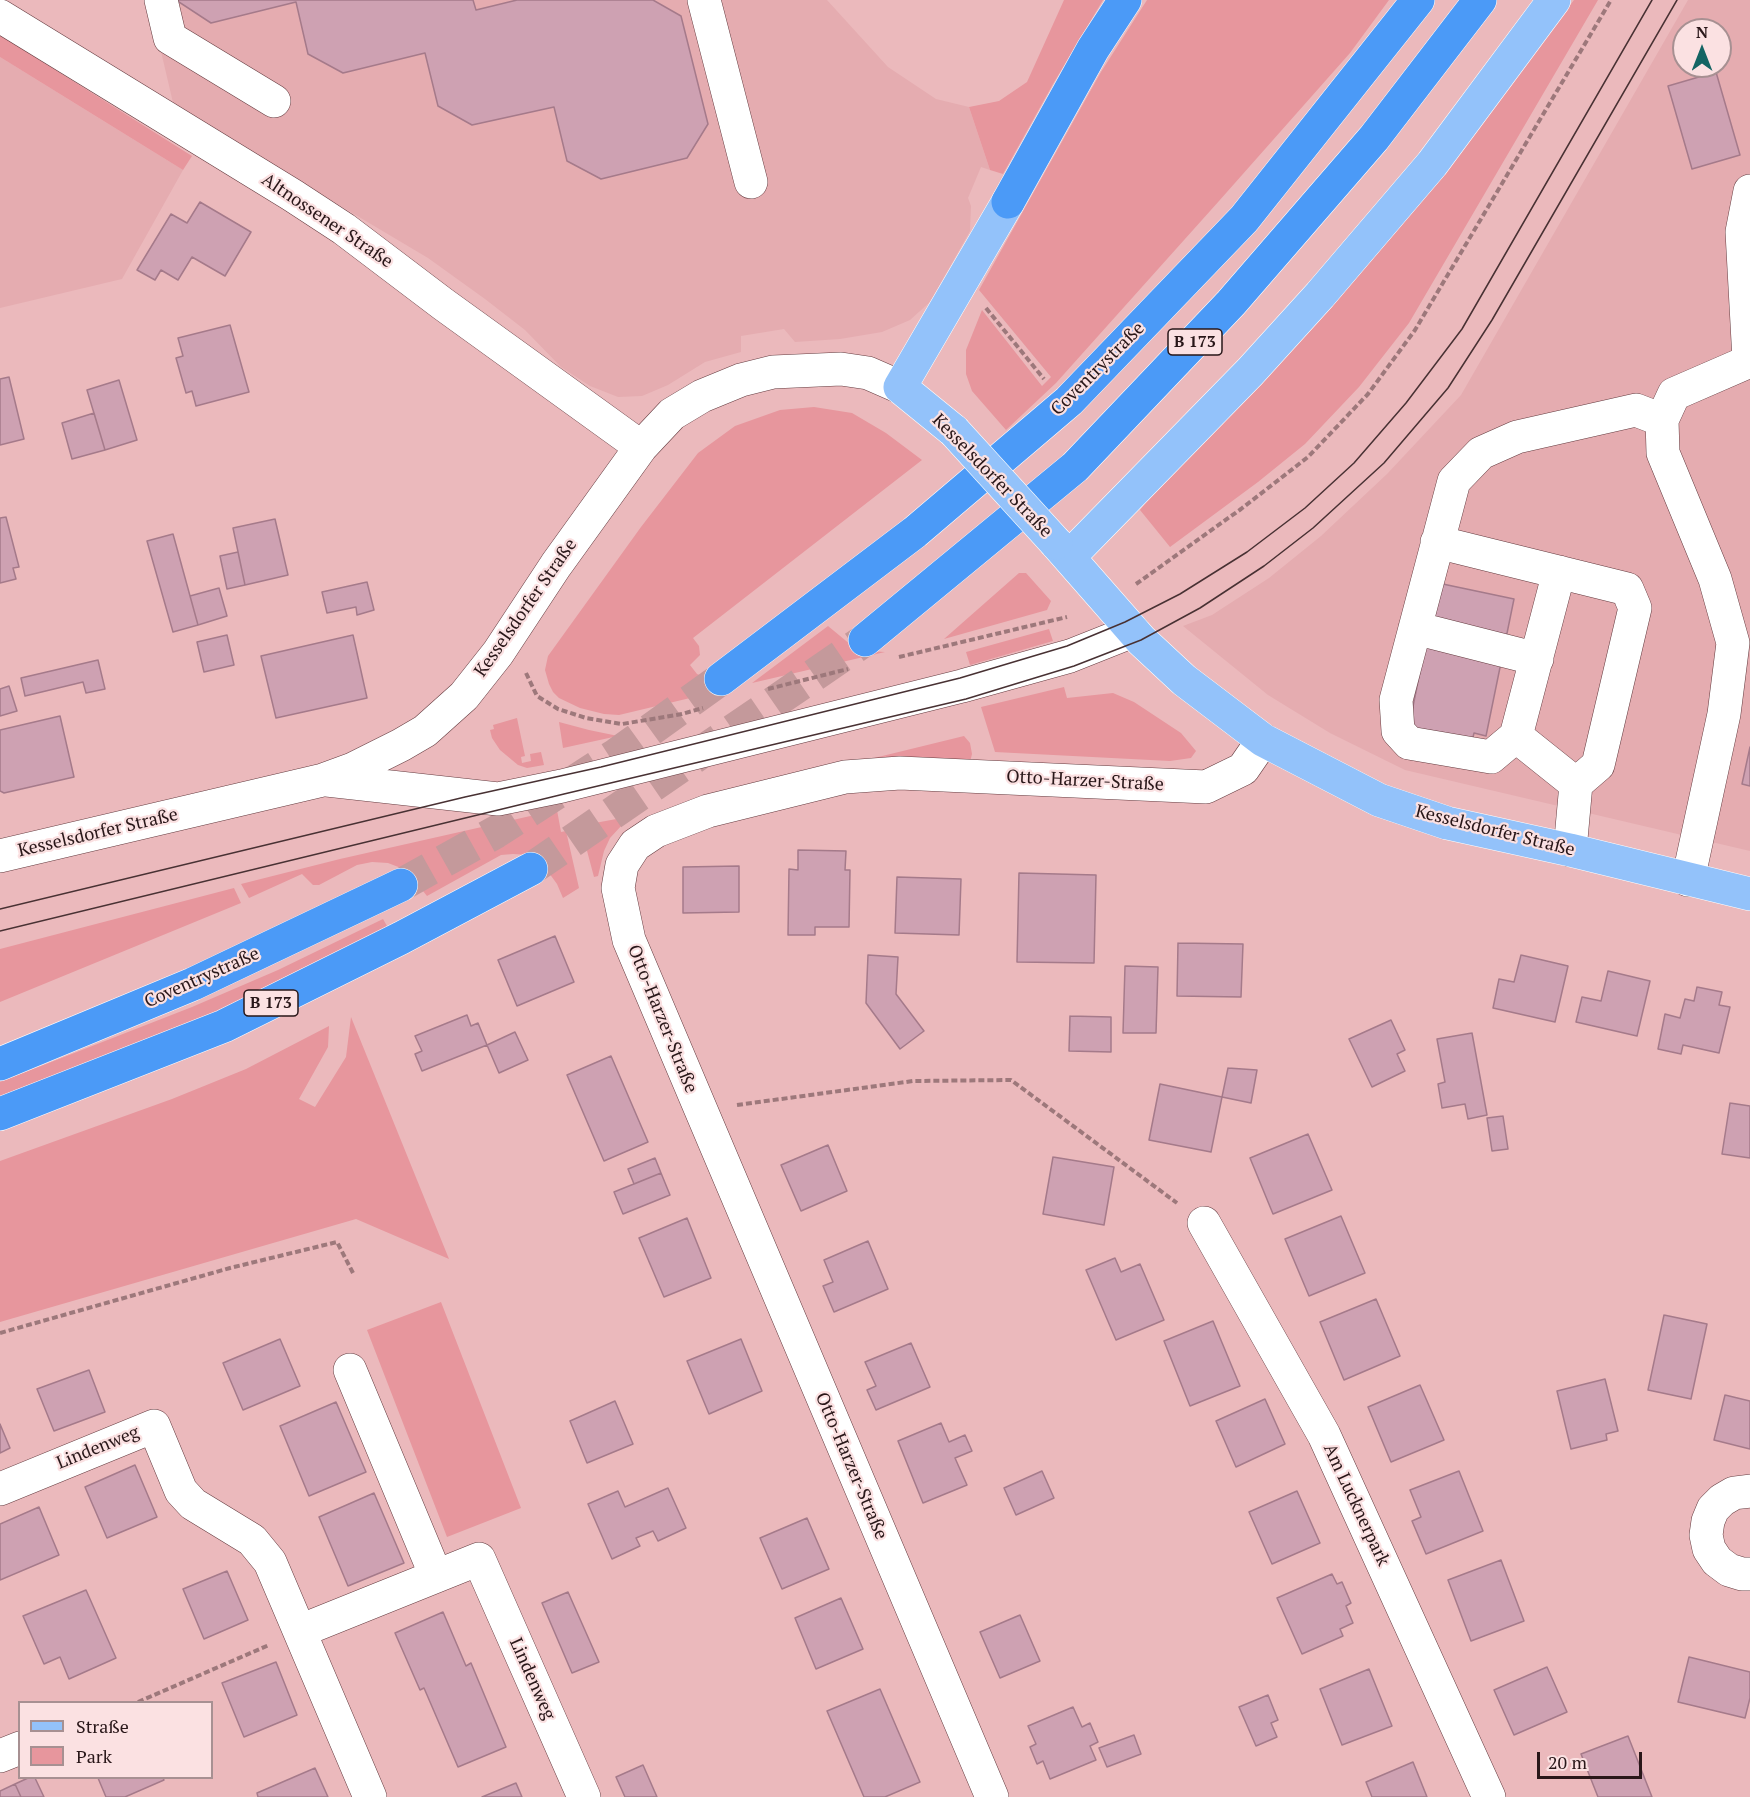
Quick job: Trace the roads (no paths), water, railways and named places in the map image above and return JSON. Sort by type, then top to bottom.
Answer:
[{"type":"highway","points":[[1008,202],[1093,49],[1125,0]]},
{"type":"highway","name":"Coventrystraße","points":[[721,679],[915,532],[1069,401],[1244,219],[1418,0]]},
{"type":"highway","name":"B 173","points":[[865,640],[1075,467],[1246,286],[1374,138],[1480,0]]},
{"type":"highway","name":"B 173","points":[[0,1114],[224,1026],[401,938],[531,869]]},
{"type":"highway","name":"Coventrystraße","points":[[0,1064],[193,984],[401,885]]},
{"type":"main road","points":[[1062,550],[1250,372],[1320,295],[1432,164],[1554,0]]},
{"type":"main road","points":[[900,387],[1008,202]]},
{"type":"main road","name":"Kesselsdorfer Straße","points":[[900,387],[954,431],[1133,631],[1184,680],[1263,740],[1379,800],[1447,823],[1750,894]]},
{"type":"street","points":[[161,0],[170,38],[274,101]]},
{"type":"street","points":[[704,0],[751,182]]},
{"type":"street","name":"Altnossener Straße","points":[[0,16],[344,229],[443,304],[641,447]]},
{"type":"street","points":[[1688,880],[1724,714],[1733,643],[1715,579],[1663,453],[1662,420],[1674,394],[1750,361],[1742,232],[1750,191]]},
{"type":"street","name":"Kesselsdorfer Straße","points":[[0,856],[323,780],[353,769],[425,731],[464,696],[498,653],[556,565],[641,447],[672,414],[702,396],[741,380],[773,372],[841,369],[868,373],[900,387]]},
{"type":"street","points":[[1559,572],[1516,736],[1491,757],[1409,743],[1398,731],[1396,700],[1454,481],[1481,453],[1517,437],[1636,410],[1662,420]]},
{"type":"street","points":[[1437,542],[1627,589],[1635,608],[1598,765],[1576,784],[1570,850]]},
{"type":"street","points":[[1415,628],[1536,659]]},
{"type":"street","points":[[323,780],[498,799],[562,786],[962,686],[1070,656],[1133,631]]},
{"type":"street","points":[[1516,736],[1576,784]]},
{"type":"street","name":"Otto-Harzer-Straße","points":[[992,1797],[629,940],[618,888],[622,865],[635,845],[656,831],[708,811],[845,777],[900,773],[1206,787],[1243,769],[1263,740]]},
{"type":"street","name":"Am Lucknerpark","points":[[1204,1223],[1324,1435],[1489,1797]]},
{"type":"street","points":[[350,1370],[436,1576]]},
{"type":"street","name":"Lindenweg","points":[[0,1489],[154,1425],[181,1491],[193,1504],[252,1540],[270,1562],[370,1797]]},
{"type":"street","points":[[1750,1491],[1734,1493],[1713,1509],[1706,1535],[1709,1549],[1717,1561],[1729,1570],[1750,1574]]},
{"type":"street","name":"Lindenweg","points":[[300,1631],[479,1559],[584,1797]]},
{"type":"street","points":[[0,1756],[18,1749]]},
{"type":"tunnel","points":[[531,869],[865,640]]},
{"type":"tunnel","points":[[401,885],[496,832],[617,754],[721,679]]},
{"type":"tram line","points":[[0,909],[465,797],[601,767],[960,678],[1067,646],[1125,622],[1180,594],[1247,552],[1305,508],[1354,463],[1406,403],[1462,329],[1652,0]]},
{"type":"tram line","points":[[0,931],[966,699],[1074,666],[1141,640],[1200,608],[1264,566],[1313,528],[1384,463],[1448,388],[1492,320],[1677,0]]}]
